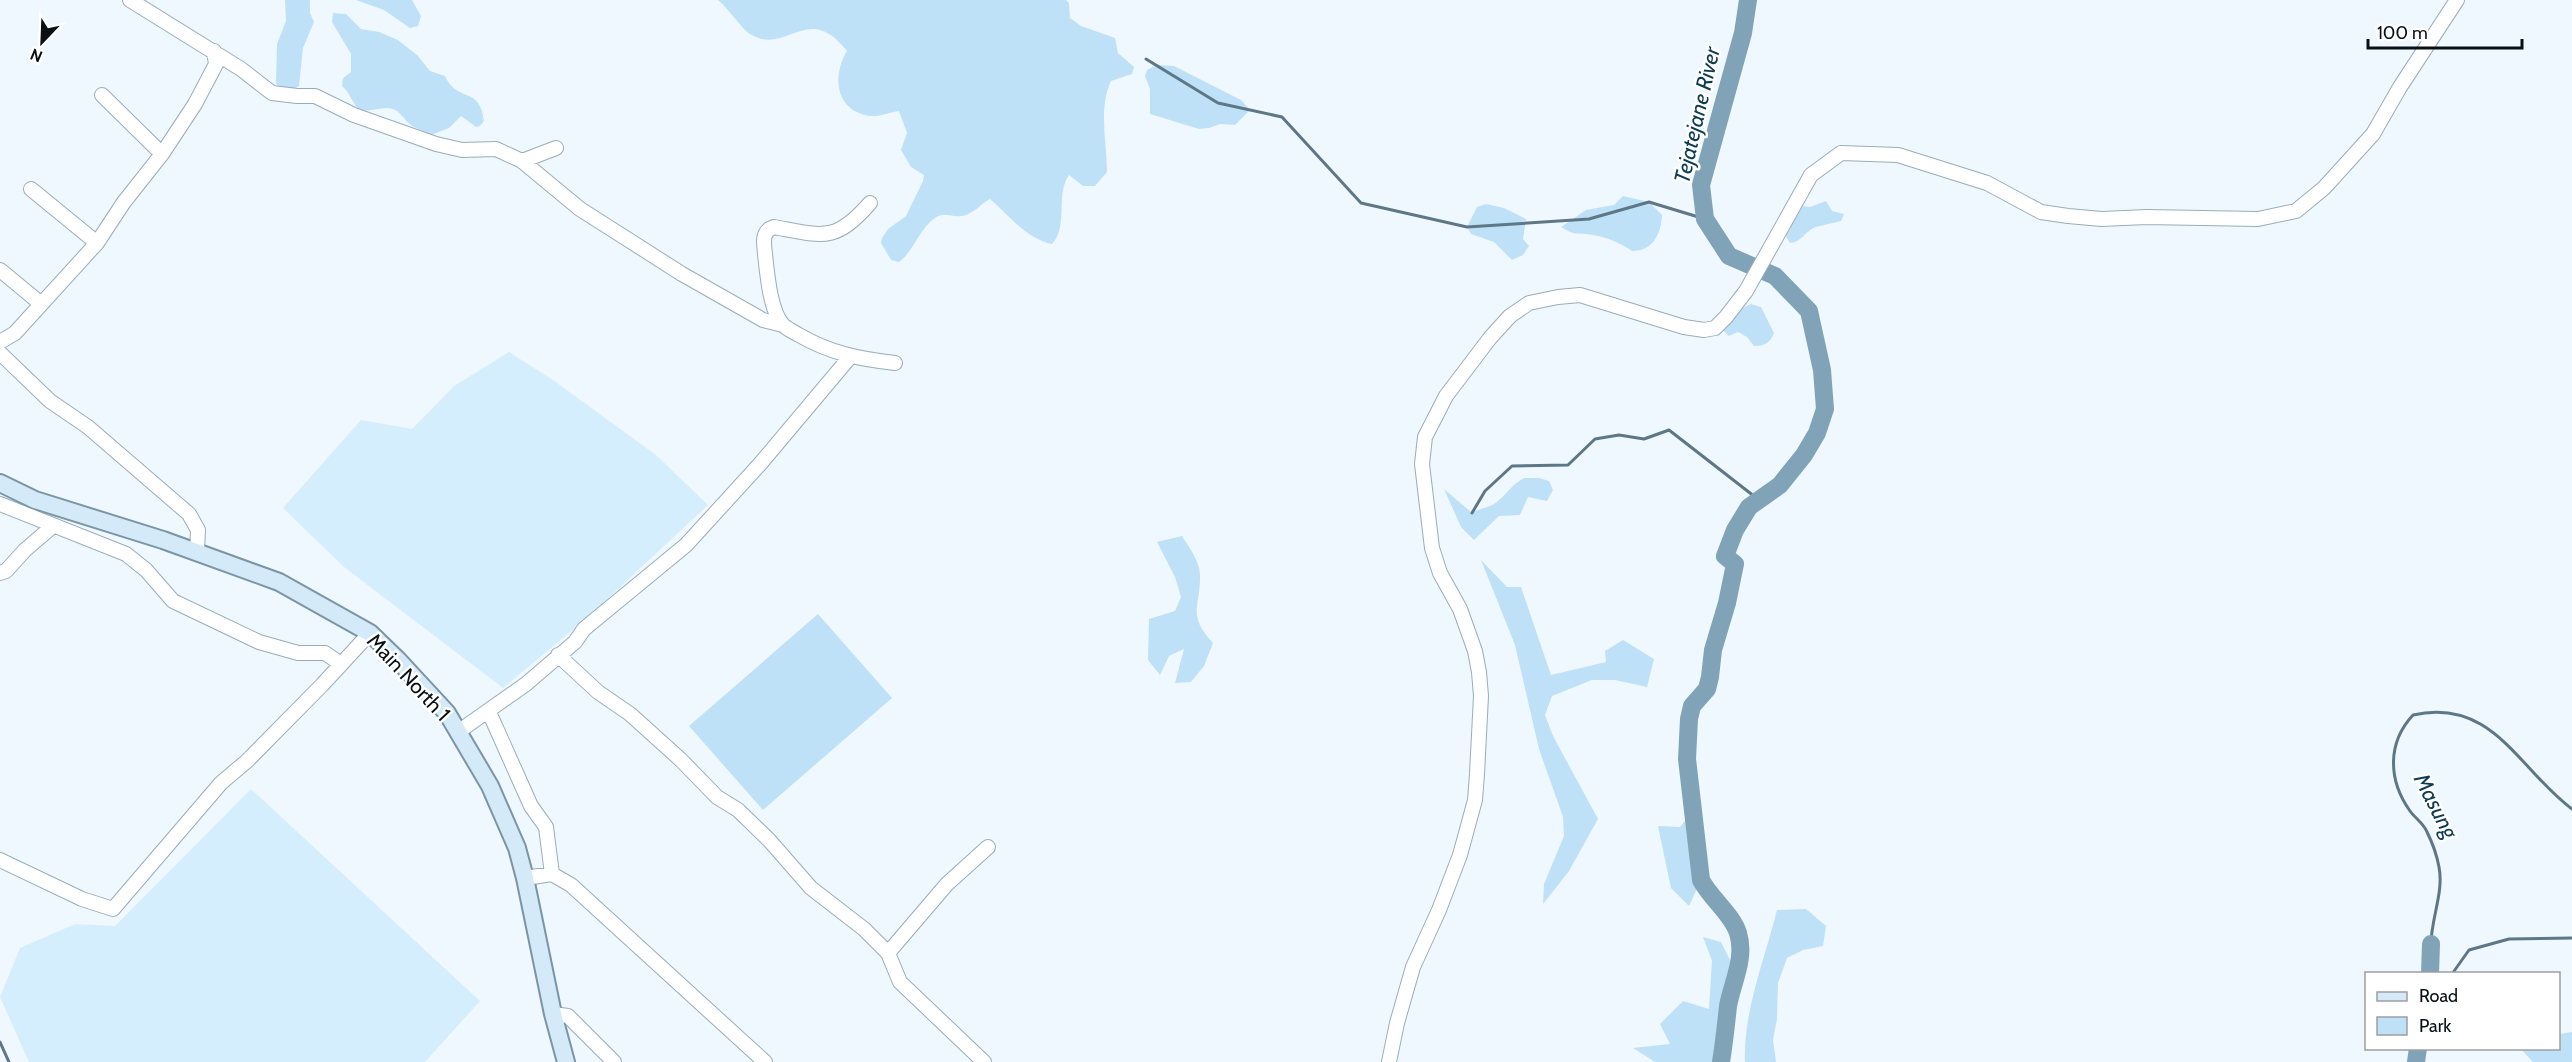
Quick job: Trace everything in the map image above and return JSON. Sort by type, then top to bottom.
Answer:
[{"type":"main road","name":"Main North 1","points":[[0,483],[35,500],[197,551],[279,582],[369,633],[398,660],[447,713],[490,786],[517,848],[553,1014],[566,1062]]},
{"type":"street","points":[[130,0],[214,51],[272,93],[315,96],[354,115],[436,144],[462,150],[496,148],[522,161],[580,209],[682,274],[763,320],[783,325],[815,345],[850,357],[895,363]]},
{"type":"street","points":[[1389,1062],[1413,967],[1439,910],[1460,855],[1475,800],[1477,774],[1481,696],[1475,651],[1460,609],[1440,573],[1428,524],[1422,464],[1425,437],[1446,396],[1490,338],[1510,316],[1529,303],[1580,295],[1684,327],[1704,330],[1715,328],[1746,291],[1774,237],[1811,175],[1841,153],[1899,155],[1987,183],[2041,212],[2068,216],[2102,219],[2180,217],[2258,219],[2296,211],[2324,188],[2373,134],[2400,87],[2457,0]]},
{"type":"street","points":[[0,342],[15,333],[96,243],[124,202],[162,154],[195,104],[216,64],[214,51]]},
{"type":"street","points":[[102,95],[162,154]]},
{"type":"street","points":[[522,161],[556,148]]},
{"type":"street","points":[[31,189],[96,243]]},
{"type":"street","points":[[783,325],[773,302],[766,273],[765,233],[774,227],[810,234],[836,233],[855,220],[870,203]]},
{"type":"street","points":[[0,270],[40,303]]},
{"type":"street","points":[[0,353],[50,401],[88,427],[189,514],[198,530],[197,551]]},
{"type":"street","points":[[458,732],[526,684],[575,642],[584,629],[686,545],[760,464],[850,357]]},
{"type":"street","points":[[0,504],[126,554],[146,570],[172,601],[259,642],[298,653],[325,653],[341,664]]},
{"type":"street","points":[[0,573],[6,572],[25,550],[53,526]]},
{"type":"street","points":[[0,860],[82,899],[113,909],[221,783],[247,761],[369,633]]},
{"type":"street","points":[[558,655],[597,692],[630,714],[681,760],[717,797],[738,810],[769,840],[811,888],[864,929],[888,953],[900,982],[984,1062]]},
{"type":"street","points":[[489,712],[531,806],[546,828],[552,874]]},
{"type":"street","points":[[888,953],[947,884],[988,847]]},
{"type":"street","points":[[525,878],[552,874],[571,885],[765,1062]]},
{"type":"street","points":[[553,1014],[568,1016],[614,1062]]},
{"type":"shaded area","points":[[509,352],[553,380],[656,455],[708,505],[587,618],[503,688],[344,567],[283,508],[361,420],[412,429],[454,386]]},
{"type":"shaded area","points":[[251,789],[480,1001],[425,1062],[29,1062],[0,997],[20,948],[75,924],[115,926]]},
{"type":"green space","points":[[285,0],[310,0],[310,13],[314,22],[303,48],[299,86],[290,91],[281,89],[276,83],[277,44],[286,21]]},
{"type":"green space","points":[[356,0],[412,0],[421,16],[418,26],[410,28],[384,10]]},
{"type":"green space","points":[[718,0],[1066,0],[1069,3],[1070,18],[1081,26],[1115,38],[1118,53],[1134,67],[1132,74],[1111,81],[1107,92],[1104,126],[1107,172],[1095,186],[1083,186],[1069,175],[1063,191],[1060,228],[1052,244],[1026,232],[990,199],[966,215],[938,216],[929,223],[909,252],[899,262],[891,260],[881,243],[882,238],[888,229],[906,216],[924,175],[911,167],[901,150],[907,133],[899,111],[871,116],[850,108],[844,101],[838,82],[842,61],[847,51],[833,37],[820,30],[808,29],[775,39],[763,39],[750,34]]},
{"type":"green space","points":[[333,13],[346,14],[361,29],[379,32],[398,40],[418,56],[430,71],[445,76],[456,90],[473,98],[482,110],[484,121],[476,127],[461,116],[449,128],[431,135],[414,127],[392,109],[359,110],[342,86],[343,78],[351,72],[351,54],[332,22]]},
{"type":"green space","points":[[1157,65],[1174,66],[1241,100],[1250,110],[1235,125],[1220,124],[1199,129],[1150,114],[1150,89],[1145,76],[1147,70]]},
{"type":"green space","points":[[1623,196],[1649,202],[1662,215],[1658,234],[1646,248],[1632,251],[1608,239],[1574,233],[1561,227],[1586,210],[1614,205]]},
{"type":"green space","points":[[1826,201],[1832,211],[1844,214],[1841,221],[1816,227],[1798,241],[1790,243],[1784,233],[1802,206],[1810,207]]},
{"type":"green space","points":[[1486,204],[1504,208],[1526,219],[1523,239],[1529,246],[1523,255],[1512,260],[1494,242],[1471,234],[1467,227],[1477,207]]},
{"type":"green space","points":[[1751,304],[1761,307],[1774,333],[1769,342],[1761,345],[1754,346],[1747,337],[1738,332],[1729,336],[1722,329],[1741,309]]},
{"type":"green space","points":[[1524,478],[1549,481],[1553,490],[1547,501],[1528,497],[1520,515],[1499,516],[1474,540],[1461,527],[1444,489],[1472,513],[1495,503]]},
{"type":"green space","points":[[1182,536],[1198,564],[1200,574],[1197,617],[1213,643],[1204,666],[1191,682],[1175,683],[1184,649],[1169,656],[1160,675],[1148,660],[1149,619],[1175,611],[1181,597],[1175,577],[1157,542]]},
{"type":"green space","points":[[1481,560],[1507,587],[1521,587],[1551,675],[1606,662],[1605,651],[1623,640],[1654,659],[1647,687],[1615,680],[1592,680],[1552,696],[1545,715],[1553,736],[1598,819],[1569,871],[1543,904],[1544,884],[1564,836],[1563,817],[1539,749],[1515,645]]},
{"type":"green space","points":[[818,614],[892,698],[763,810],[689,726]]},
{"type":"green space","points":[[1692,812],[1701,880],[1689,906],[1671,888],[1658,826],[1680,827]]},
{"type":"green space","points":[[1806,909],[1826,926],[1823,946],[1803,950],[1787,958],[1778,983],[1777,1019],[1773,1040],[1776,1062],[1745,1062],[1747,1024],[1751,1005],[1777,910]]},
{"type":"green space","points":[[1703,937],[1721,942],[1731,962],[1719,1062],[1655,1062],[1633,1048],[1670,1044],[1660,1024],[1683,1001],[1709,1009],[1712,961]]},
{"type":"green space","points":[[2572,1032],[2572,1062],[2533,1062],[2522,1050],[2560,1050],[2560,1034]]},
{"type":"waterway","name":"Tejatejane River","points":[[1721,1062],[1728,1006],[1739,961],[1740,942],[1731,919],[1701,880],[1687,759],[1689,719],[1692,706],[1707,689],[1710,677],[1713,650],[1727,603],[1735,564],[1725,556],[1735,530],[1749,507],[1780,485],[1804,455],[1817,433],[1825,409],[1822,370],[1809,311],[1775,276],[1729,256],[1705,219],[1701,185],[1743,33],[1748,0]]},
{"type":"waterway","points":[[1146,59],[1218,103],[1282,117],[1361,203],[1467,227],[1589,219],[1649,202],[1705,219]]},
{"type":"waterway","points":[[1472,513],[1485,491],[1512,466],[1568,465],[1595,439],[1619,435],[1644,439],[1669,430],[1759,500]]},
{"type":"waterway","name":"Masung","points":[[2431,944],[2440,886],[2438,863],[2426,829],[2403,799],[2394,774],[2398,737],[2413,715],[2441,712],[2464,717],[2484,727],[2503,741],[2553,793],[2572,809]]},
{"type":"waterway","points":[[2453,972],[2469,950],[2509,939],[2572,938]]},
{"type":"waterway","name":"Masung","points":[[2430,972],[2431,944]]},
{"type":"waterway","points":[[0,1042],[9,1062]]},
{"type":"waterway","name":"Masung","points":[[2416,1062],[2418,1050]]}]
